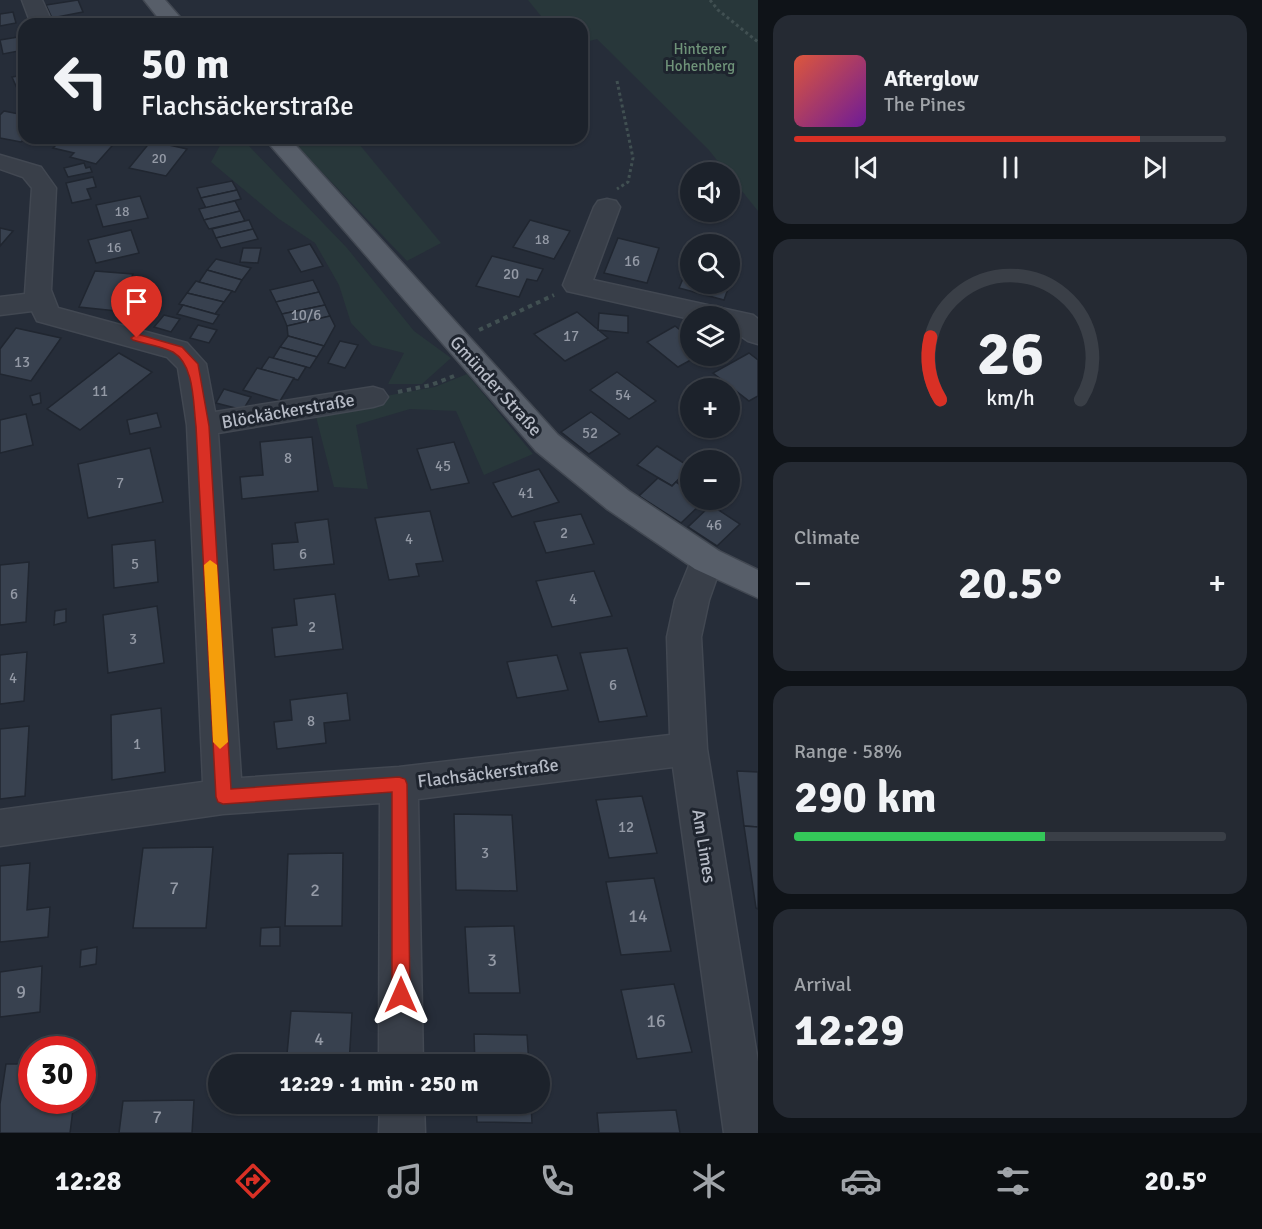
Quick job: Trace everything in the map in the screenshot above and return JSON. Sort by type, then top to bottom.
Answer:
[{"type":"main road","points":[[154,0],[170,18]]},
{"type":"main road","name":"Gmünder Straße","points":[[281,144],[547,443],[618,501],[707,560],[758,585]]},
{"type":"street","points":[[32,0],[40,18]]},
{"type":"street","points":[[0,162],[33,170],[40,177],[44,188],[37,290],[41,301],[0,306]]},
{"type":"street","points":[[606,207],[577,285],[680,308]]},
{"type":"street","name":"Blöckäckerstraße","points":[[41,301],[47,314],[177,350],[192,364],[202,426],[223,797]]},
{"type":"street","points":[[740,321],[758,334]]},
{"type":"street","name":"Blöckäckerstraße","points":[[202,426],[373,397]]},
{"type":"street","name":"Am Limes","points":[[707,560],[692,600],[684,637],[689,748],[747,1133]]},
{"type":"street","name":"Flachsäckerstraße","points":[[0,828],[223,797],[399,784],[689,748]]},
{"type":"street","points":[[399,784],[401,1054]]},
{"type":"street","points":[[402,1114],[402,1133]]},
{"type":"path","points":[[710,0],[717,10],[758,42]]},
{"type":"path","points":[[606,207],[612,193],[628,182],[633,158],[617,81]]},
{"type":"path","points":[[455,339],[577,285]]},
{"type":"path","points":[[373,397],[431,386],[479,366]]},
{"type":"green space","name":"Hinterer Hohenberg","points":[[528,0],[758,0],[758,211],[740,189],[740,162],[718,162],[597,39],[588,41],[588,18],[540,18],[541,16]]},
{"type":"green space","points":[[221,144],[249,146],[347,248],[414,331],[451,358],[422,384],[388,384],[404,353],[372,345],[351,323],[339,285],[315,243],[279,219],[211,162]]},
{"type":"green space","points":[[295,144],[359,144],[441,243],[407,261]]},
{"type":"green space","points":[[467,374],[533,454],[484,475],[456,411],[410,409],[356,425],[368,489],[334,487],[314,409],[435,387]]},
{"type":"building","points":[[78,0],[83,12],[52,18],[46,5]]},
{"type":"building","points":[[13,12],[16,23],[0,26],[0,14]]},
{"type":"building","points":[[18,37],[18,51],[3,54],[0,40]]},
{"type":"building","points":[[18,76],[18,90],[12,77]]},
{"type":"building","points":[[4,111],[18,114],[18,141],[0,138],[0,115]]},
{"type":"building","points":[[57,144],[114,144],[96,164],[70,157],[74,153],[53,148]]},
{"type":"building","points":[[149,144],[164,144],[187,149],[166,176],[129,168]]},
{"type":"building","points":[[84,163],[86,168],[90,167],[92,172],[68,177],[64,168]]},
{"type":"building","points":[[93,177],[96,187],[87,189],[91,199],[72,203],[66,183]]},
{"type":"building","points":[[232,181],[237,190],[201,198],[197,188]]},
{"type":"building","points":[[237,190],[241,199],[206,208],[201,198]]},
{"type":"building","points":[[140,196],[148,218],[103,227],[96,205]]},
{"type":"building","points":[[235,201],[240,211],[204,220],[199,209]]},
{"type":"building","points":[[240,211],[245,221],[209,229],[204,220]]},
{"type":"building","points":[[249,220],[253,229],[216,238],[212,229]]},
{"type":"building","points":[[530,220],[570,231],[554,259],[513,247]]},
{"type":"building","points":[[0,228],[13,231],[0,246]]},
{"type":"building","points":[[253,229],[258,239],[221,248],[216,238]]},
{"type":"building","points":[[131,230],[139,253],[96,263],[88,240]]},
{"type":"building","points":[[618,238],[659,248],[647,283],[604,273]]},
{"type":"building","points":[[310,244],[323,266],[301,272],[288,250]]},
{"type":"building","points":[[243,248],[261,248],[258,263],[240,262]]},
{"type":"building","points":[[492,256],[543,269],[537,281],[527,279],[519,297],[476,286]]},
{"type":"building","points":[[216,259],[251,268],[242,280],[207,270]]},
{"type":"building","points":[[207,270],[242,280],[235,292],[199,282]]},
{"type":"building","points":[[95,271],[133,274],[117,311],[79,307]]},
{"type":"building","points":[[313,280],[319,292],[276,302],[270,290]]},
{"type":"building","points":[[196,281],[232,291],[224,302],[187,293]]},
{"type":"building","points":[[319,292],[325,305],[282,314],[276,302]]},
{"type":"building","points":[[187,293],[224,302],[215,314],[179,304]]},
{"type":"building","points":[[702,294],[726,294],[724,300]]},
{"type":"building","points":[[183,305],[219,315],[213,324],[177,314]]},
{"type":"building","points":[[325,305],[330,316],[287,326],[282,314]]},
{"type":"building","points":[[577,312],[608,338],[565,361],[534,334]]},
{"type":"building","points":[[599,313],[628,316],[628,333],[598,330]]},
{"type":"building","points":[[164,315],[180,319],[171,332],[154,327]]},
{"type":"building","points":[[330,316],[335,326],[324,346],[288,336],[287,326]]},
{"type":"building","points":[[198,325],[217,330],[209,343],[190,338]]},
{"type":"building","points":[[675,326],[680,330],[680,366],[678,367],[647,342]]},
{"type":"building","points":[[16,328],[61,338],[31,381],[0,374],[0,349]]},
{"type":"building","points":[[288,336],[324,346],[317,357],[280,347]]},
{"type":"building","points":[[340,341],[358,345],[345,368],[328,363]]},
{"type":"building","points":[[280,347],[317,357],[310,368],[273,358]]},
{"type":"building","points":[[119,353],[152,372],[80,430],[47,409]]},
{"type":"building","points":[[749,353],[758,360],[758,396],[749,401],[740,394],[740,378],[719,378],[713,373],[726,366],[740,366],[740,358]]},
{"type":"building","points":[[269,357],[306,367],[298,380],[261,369]]},
{"type":"building","points":[[257,368],[294,378],[280,401],[243,390]]},
{"type":"building","points":[[617,372],[656,401],[629,419],[590,390]]},
{"type":"building","points":[[224,389],[251,397],[243,410],[216,403]]},
{"type":"building","points":[[40,393],[41,403],[33,405],[30,396]]},
{"type":"building","points":[[591,412],[620,434],[589,454],[561,432]]},
{"type":"building","points":[[157,413],[161,427],[130,434],[127,420]]},
{"type":"building","points":[[26,414],[33,445],[0,453],[0,420]]},
{"type":"building","points":[[312,437],[318,491],[242,499],[240,477],[263,475],[260,442]]},
{"type":"building","points":[[454,442],[469,483],[431,490],[417,449]]},
{"type":"building","points":[[657,446],[680,461],[680,478],[672,486],[637,465]]},
{"type":"building","points":[[150,448],[163,502],[88,518],[78,464]]},
{"type":"building","points":[[539,469],[559,502],[512,517],[493,483]]},
{"type":"building","points":[[658,478],[672,486],[676,482],[680,485],[680,510],[695,510],[681,523],[639,496]]},
{"type":"building","points":[[706,510],[719,510],[740,524],[717,546],[688,527]]},
{"type":"building","points":[[430,511],[443,561],[416,564],[419,576],[389,580],[375,518]]},
{"type":"building","points":[[581,514],[594,544],[546,553],[534,522]]},
{"type":"building","points":[[328,519],[334,564],[274,570],[272,544],[298,542],[295,523]]},
{"type":"building","points":[[155,540],[158,582],[114,588],[112,545]]},
{"type":"building","points":[[29,562],[26,622],[0,625],[0,565]]},
{"type":"building","points":[[594,571],[612,616],[552,627],[536,581]]},
{"type":"building","points":[[335,594],[343,649],[275,657],[272,628],[297,625],[294,599]]},
{"type":"building","points":[[157,606],[164,663],[108,673],[103,615]]},
{"type":"building","points":[[66,609],[66,622],[54,625],[55,611]]},
{"type":"building","points":[[627,648],[647,716],[599,722],[580,653]]},
{"type":"building","points":[[27,652],[24,701],[0,704],[0,655]]},
{"type":"building","points":[[557,655],[568,690],[517,698],[507,662]]},
{"type":"building","points":[[347,693],[350,720],[324,723],[326,743],[277,749],[274,722],[292,720],[290,700]]},
{"type":"building","points":[[161,708],[165,772],[112,780],[111,715]]},
{"type":"building","points":[[29,726],[25,796],[0,799],[0,729]]},
{"type":"building","points":[[737,771],[758,772],[758,827],[744,826]]},
{"type":"building","points":[[642,796],[657,853],[609,858],[596,800]]},
{"type":"building","points":[[454,814],[512,815],[517,891],[456,890]]},
{"type":"building","points":[[744,826],[758,827],[758,909],[756,908]]},
{"type":"building","points":[[213,847],[206,928],[133,928],[143,848]]},
{"type":"building","points":[[343,853],[342,926],[285,926],[288,854]]},
{"type":"building","points":[[30,863],[27,910],[50,907],[48,937],[0,942],[0,866]]},
{"type":"building","points":[[654,878],[671,951],[621,955],[606,882]]},
{"type":"building","points":[[514,926],[520,993],[469,993],[465,927]]},
{"type":"building","points":[[280,927],[280,946],[260,946],[261,928]]},
{"type":"building","points":[[97,947],[96,964],[80,967],[81,950]]},
{"type":"building","points":[[42,966],[40,1012],[0,1017],[0,972]]},
{"type":"building","points":[[674,984],[692,1052],[637,1059],[621,990]]},
{"type":"building","points":[[291,1011],[352,1013],[350,1054],[287,1054]]},
{"type":"building","points":[[474,1034],[527,1035],[528,1054],[475,1054]]},
{"type":"building","points":[[6,1064],[18,1064],[18,1114],[72,1114],[70,1133],[0,1133],[0,1104]]},
{"type":"building","points":[[194,1100],[192,1133],[119,1133],[123,1101]]},
{"type":"building","points":[[676,1110],[680,1133],[599,1133],[597,1113]]},
{"type":"building","points":[[477,1114],[532,1114],[532,1123],[477,1122]]},
{"type":"slow traffic","points":[[210,565],[220,742]]},
{"type":"route","points":[[137,338],[177,350],[192,364],[202,426],[223,797],[399,784],[401,995]]}]
